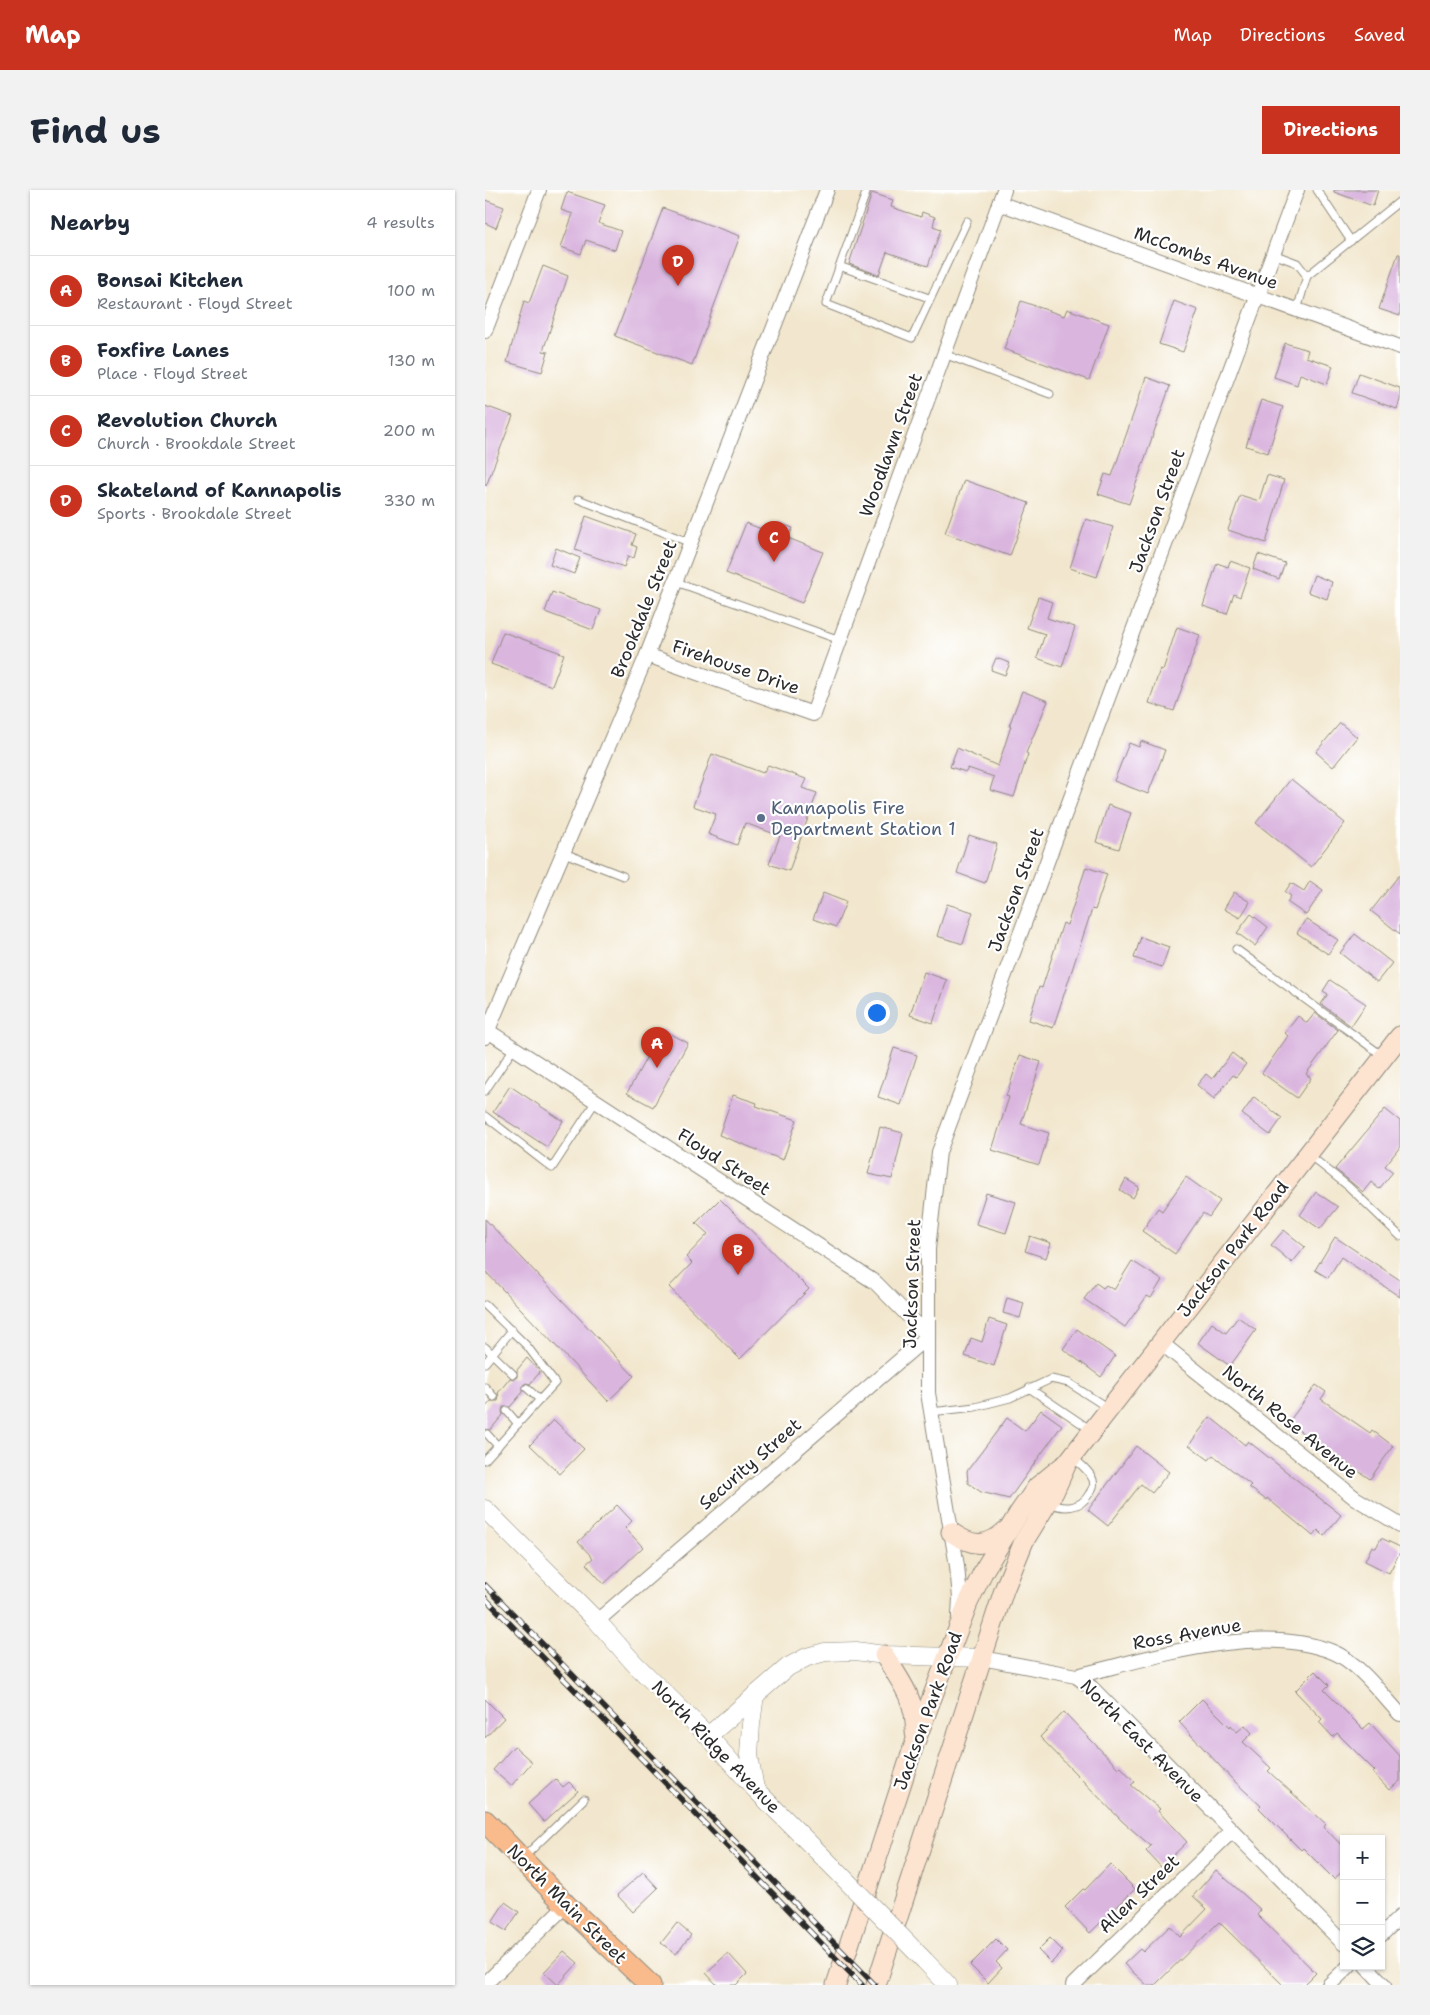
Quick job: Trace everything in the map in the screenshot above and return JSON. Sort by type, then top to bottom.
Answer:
[{"type":"main road","name":"Jackson Park Road","points":[[876,1985],[1004,1590],[1019,1552],[1069,1459],[1400,1036]]},
{"type":"main road","name":"Jackson Park Road","points":[[836,1985],[912,1749],[975,1588],[1010,1526],[1037,1487],[1069,1459]]},
{"type":"main road","points":[[951,1532],[969,1543],[980,1544],[995,1540],[1010,1526]]},
{"type":"main road","points":[[884,1655],[906,1691],[915,1717],[912,1749]]},
{"type":"main road","name":"North Main Street","points":[[485,1821],[566,1905],[650,1985]]},
{"type":"street","points":[[485,331],[539,190]]},
{"type":"street","name":"Brookdale Street","points":[[487,1034],[647,655],[827,190]]},
{"type":"street","name":"Jackson Street","points":[[957,1631],[960,1598],[928,1393],[928,1248],[939,1152],[1297,190]]},
{"type":"street","name":"McCombs Avenue","points":[[1002,196],[1257,296],[1400,347]]},
{"type":"street","name":"Woodlawn Street","points":[[813,714],[1002,196]]},
{"type":"street","name":"Firehouse Drive","points":[[647,655],[813,714]]},
{"type":"street","name":"Floyd Street","points":[[487,1034],[514,1048],[876,1283],[928,1336]]},
{"type":"street","name":"Security Street","points":[[597,1621],[928,1336]]},
{"type":"street","name":"North Rose Avenue","points":[[1160,1342],[1355,1498],[1400,1525]]},
{"type":"street","name":"North Ridge Avenue","points":[[485,1509],[597,1621],[634,1663],[708,1736],[755,1790],[948,1985]]},
{"type":"street","name":"Ross Avenue","points":[[1076,1676],[1229,1642],[1267,1641],[1303,1644],[1334,1652],[1344,1659],[1363,1675],[1400,1714]]},
{"type":"street","name":"North East Avenue","points":[[708,1736],[788,1667],[807,1657],[825,1652],[856,1651],[884,1655],[982,1658],[1076,1676],[1092,1688],[1340,1940]]},
{"type":"street","points":[[755,1695],[749,1755],[755,1790]]},
{"type":"street","name":"Allen Street","points":[[1073,1985],[1232,1831]]},
{"type":"street","points":[[485,1984],[566,1905]]},
{"type":"street","points":[[1385,1931],[1400,1917]]},
{"type":"street","points":[[1329,1985],[1345,1970]]},
{"type":"street","points":[[1370,1970],[1384,1985]]},
{"type":"lane","points":[[867,190],[825,304],[912,338],[967,220]]},
{"type":"lane","points":[[1317,190],[1351,241]]},
{"type":"lane","points":[[1297,310],[1307,276],[1400,201]]},
{"type":"lane","points":[[1273,254],[1297,263],[1307,276]]},
{"type":"lane","points":[[839,266],[929,298]]},
{"type":"lane","points":[[944,354],[1050,394]]},
{"type":"lane","points":[[577,499],[691,543]]},
{"type":"lane","points":[[676,582],[840,640]]},
{"type":"lane","points":[[563,853],[623,876]]},
{"type":"lane","points":[[1236,950],[1384,1056]]},
{"type":"lane","points":[[485,1091],[514,1048]]},
{"type":"lane","points":[[485,1116],[552,1168],[596,1101]]},
{"type":"lane","points":[[1307,1154],[1349,1187],[1400,1236]]},
{"type":"lane","points":[[485,1305],[527,1346],[555,1383],[485,1460]]},
{"type":"lane","points":[[485,1364],[511,1330]]},
{"type":"lane","points":[[485,1347],[513,1374]]},
{"type":"lane","points":[[931,1412],[975,1408],[1009,1398],[1051,1379],[1069,1383],[1108,1408]]},
{"type":"lane","points":[[485,1387],[495,1397]]},
{"type":"lane","points":[[527,1388],[540,1400]]},
{"type":"lane","points":[[1029,1388],[1091,1430]]},
{"type":"lane","points":[[507,1411],[518,1424]]},
{"type":"lane","points":[[487,1434],[497,1446]]},
{"type":"lane","points":[[1048,1501],[1055,1505],[1067,1507],[1079,1505],[1087,1498],[1094,1487],[1093,1479],[1086,1470],[1069,1459]]},
{"type":"lane","points":[[522,1859],[584,1799]]},
{"type":"building","points":[[1334,190],[1378,190],[1373,206],[1334,192]]},
{"type":"building","points":[[567,192],[605,205],[598,223],[621,231],[615,250],[586,240],[581,254],[561,247],[573,214],[561,210]]},
{"type":"building","points":[[872,193],[893,200],[891,207],[921,217],[922,212],[935,217],[933,226],[941,229],[928,266],[887,252],[879,275],[849,264]]},
{"type":"building","points":[[485,200],[504,207],[496,228],[485,223]]},
{"type":"building","points":[[663,208],[740,236],[692,365],[615,336]]},
{"type":"building","points":[[1398,254],[1400,254],[1400,316],[1379,309]]},
{"type":"building","points":[[543,266],[568,276],[543,351],[548,352],[542,372],[507,362],[524,301],[529,303]]},
{"type":"building","points":[[1021,301],[1064,316],[1067,309],[1109,324],[1089,380],[1004,349]]},
{"type":"building","points":[[1174,301],[1198,310],[1183,352],[1159,344]]},
{"type":"building","points":[[1285,343],[1308,350],[1306,357],[1333,366],[1327,384],[1300,374],[1297,385],[1274,377]]},
{"type":"building","points":[[1359,373],[1400,388],[1400,400],[1397,409],[1352,393]]},
{"type":"building","points":[[1146,377],[1170,386],[1129,504],[1098,494],[1105,474],[1112,476]]},
{"type":"building","points":[[1261,400],[1283,407],[1268,453],[1246,446]]},
{"type":"building","points":[[485,406],[513,416],[486,486],[485,485]]},
{"type":"building","points":[[1267,475],[1284,480],[1266,543],[1228,530],[1240,495],[1259,501]]},
{"type":"building","points":[[964,480],[1029,503],[1010,556],[945,533]]},
{"type":"building","points":[[586,516],[636,534],[632,545],[637,547],[634,558],[628,556],[624,567],[575,550]]},
{"type":"building","points":[[1086,519],[1113,527],[1097,577],[1070,568]]},
{"type":"building","points":[[746,523],[774,534],[779,523],[793,528],[788,538],[823,552],[802,603],[726,573]]},
{"type":"building","points":[[556,548],[580,558],[574,574],[550,565]]},
{"type":"building","points":[[1258,554],[1285,563],[1279,579],[1253,569]]},
{"type":"building","points":[[1230,561],[1250,568],[1240,597],[1234,594],[1227,614],[1203,606],[1217,563],[1228,567]]},
{"type":"building","points":[[1314,575],[1332,582],[1327,599],[1308,592]]},
{"type":"building","points":[[552,592],[601,610],[593,630],[545,612]]},
{"type":"building","points":[[1038,597],[1052,602],[1047,618],[1075,627],[1062,667],[1037,658],[1045,634],[1027,628]]},
{"type":"building","points":[[1177,627],[1200,635],[1174,711],[1149,703],[1160,669],[1163,670]]},
{"type":"building","points":[[503,632],[564,654],[552,686],[491,664]]},
{"type":"building","points":[[996,658],[1010,663],[1005,675],[991,670]]},
{"type":"building","points":[[1022,691],[1048,701],[1026,753],[1028,754],[1014,797],[990,790],[994,777],[968,768],[966,772],[950,767],[957,748],[998,766],[1011,726],[1009,726]]},
{"type":"building","points":[[1340,723],[1357,737],[1333,767],[1316,752]]},
{"type":"building","points":[[1141,741],[1165,750],[1148,794],[1114,781],[1129,743],[1139,747]]},
{"type":"building","name":"Kannapolis Fire Department Station 1","points":[[712,754],[763,773],[768,765],[806,779],[802,788],[817,793],[789,871],[769,864],[780,836],[745,823],[737,845],[708,834],[716,814],[693,806]]},
{"type":"building","points":[[1291,779],[1345,823],[1311,867],[1256,823]]},
{"type":"building","points":[[1108,805],[1131,813],[1119,849],[1096,842]]},
{"type":"building","points":[[969,835],[997,844],[985,883],[957,873]]},
{"type":"building","points":[[1086,867],[1107,874],[1095,910],[1092,909],[1053,1028],[1029,1020],[1039,987],[1042,988],[1063,923],[1067,925]]},
{"type":"building","points":[[1400,874],[1400,934],[1371,911]]},
{"type":"building","points":[[1310,881],[1323,890],[1306,915],[1287,902],[1291,896],[1285,892],[1291,883],[1304,891]]},
{"type":"building","points":[[1234,892],[1250,902],[1240,918],[1224,909]]},
{"type":"building","points":[[823,893],[846,902],[836,927],[813,919]]},
{"type":"building","points":[[947,904],[973,912],[963,944],[937,936]]},
{"type":"building","points":[[1251,914],[1268,927],[1255,946],[1237,933]]},
{"type":"building","points":[[1306,919],[1338,940],[1328,954],[1297,933]]},
{"type":"building","points":[[1355,934],[1392,963],[1377,982],[1340,953]]},
{"type":"building","points":[[1141,937],[1169,947],[1162,967],[1134,958]]},
{"type":"building","points":[[924,972],[947,980],[933,1023],[910,1015]]},
{"type":"building","points":[[1330,980],[1366,1004],[1351,1026],[1321,1004],[1328,994],[1323,991]]},
{"type":"building","points":[[1315,1013],[1338,1030],[1306,1074],[1311,1078],[1297,1098],[1262,1073],[1288,1036],[1285,1033],[1298,1016],[1307,1023]]},
{"type":"building","points":[[662,1029],[688,1043],[653,1107],[627,1093]]},
{"type":"building","points":[[894,1048],[917,1055],[901,1105],[878,1097]]},
{"type":"building","points":[[1232,1053],[1246,1064],[1236,1077],[1233,1075],[1214,1099],[1197,1085],[1206,1074],[1212,1079]]},
{"type":"building","points":[[1020,1055],[1041,1062],[1021,1124],[1049,1133],[1039,1165],[992,1150],[1009,1097],[1006,1096]]},
{"type":"building","points":[[510,1086],[563,1121],[547,1147],[493,1112]]},
{"type":"building","points":[[733,1095],[757,1103],[756,1106],[797,1120],[783,1160],[719,1135]]},
{"type":"building","points":[[1254,1097],[1282,1118],[1270,1135],[1242,1114]]},
{"type":"building","points":[[1385,1109],[1400,1121],[1400,1147],[1385,1166],[1393,1172],[1379,1189],[1371,1182],[1363,1192],[1335,1169]]},
{"type":"building","points":[[880,1127],[903,1133],[892,1179],[868,1174]]},
{"type":"building","points":[[1186,1177],[1220,1201],[1209,1217],[1203,1213],[1175,1254],[1142,1231],[1158,1208],[1162,1211]]},
{"type":"building","points":[[1126,1179],[1139,1187],[1133,1198],[1120,1190]]},
{"type":"building","points":[[1316,1192],[1338,1207],[1320,1229],[1300,1215]]},
{"type":"building","points":[[986,1193],[1016,1202],[1006,1233],[976,1224]]},
{"type":"building","points":[[720,1199],[809,1289],[740,1359],[669,1287],[692,1263],[686,1257],[708,1234],[696,1223]]},
{"type":"building","points":[[485,1219],[634,1376],[608,1401],[485,1271]]},
{"type":"building","points":[[1284,1230],[1305,1247],[1292,1263],[1271,1245]]},
{"type":"building","points":[[1030,1236],[1051,1243],[1046,1258],[1025,1251]]},
{"type":"building","points":[[1335,1237],[1400,1280],[1400,1297],[1341,1257],[1328,1278],[1315,1270]]},
{"type":"building","points":[[1132,1261],[1162,1280],[1151,1298],[1147,1296],[1125,1327],[1084,1299],[1096,1283],[1103,1288],[1106,1285],[1114,1290]]},
{"type":"building","points":[[1007,1298],[1024,1303],[1020,1318],[1003,1313]]},
{"type":"building","points":[[1238,1317],[1256,1330],[1230,1366],[1198,1343],[1212,1323],[1226,1333]]},
{"type":"building","points":[[989,1319],[1007,1325],[994,1366],[965,1356],[971,1338],[982,1342]]},
{"type":"building","points":[[1077,1329],[1115,1356],[1101,1377],[1063,1349]]},
{"type":"building","points":[[527,1358],[540,1372],[530,1384],[526,1383],[523,1385],[523,1392],[510,1407],[503,1407],[503,1415],[490,1430],[485,1429],[485,1408],[491,1401],[498,1401],[498,1393],[510,1378],[514,1379],[517,1377],[517,1370]]},
{"type":"building","points":[[1316,1385],[1326,1392],[1321,1399],[1370,1433],[1372,1430],[1393,1446],[1370,1479],[1288,1423]]},
{"type":"building","points":[[1041,1410],[1062,1425],[1009,1499],[981,1492],[968,1483],[967,1471],[1007,1418],[1025,1431]]},
{"type":"building","points":[[1210,1417],[1245,1445],[1248,1441],[1341,1515],[1324,1536],[1318,1530],[1313,1536],[1267,1498],[1266,1500],[1249,1487],[1251,1485],[1213,1455],[1209,1460],[1189,1445]]},
{"type":"building","points":[[554,1420],[584,1449],[560,1474],[530,1445]]},
{"type":"building","points":[[1136,1446],[1169,1472],[1152,1493],[1141,1484],[1108,1526],[1088,1510]]},
{"type":"building","points":[[617,1505],[632,1521],[625,1528],[643,1547],[604,1584],[586,1564],[593,1558],[578,1542]]},
{"type":"building","points":[[1381,1538],[1400,1547],[1400,1552],[1389,1573],[1365,1561],[1372,1546],[1376,1548]]},
{"type":"building","points":[[1315,1671],[1329,1685],[1324,1690],[1363,1729],[1370,1723],[1400,1756],[1400,1781],[1389,1790],[1373,1773],[1375,1771],[1337,1733],[1333,1737],[1319,1722],[1322,1719],[1295,1691]]},
{"type":"building","points":[[485,1699],[504,1718],[485,1738]]},
{"type":"building","points":[[1202,1699],[1237,1732],[1245,1725],[1252,1733],[1243,1742],[1271,1768],[1268,1771],[1326,1824],[1324,1827],[1340,1844],[1340,1874],[1334,1879],[1303,1848],[1301,1850],[1179,1722]]},
{"type":"building","points":[[1064,1712],[1118,1768],[1120,1766],[1135,1782],[1131,1785],[1160,1809],[1158,1811],[1187,1842],[1161,1867],[1146,1851],[1151,1846],[1123,1822],[1040,1737]]},
{"type":"building","points":[[514,1746],[532,1762],[511,1786],[493,1770]]},
{"type":"building","points":[[556,1779],[563,1787],[569,1782],[578,1791],[544,1822],[528,1804]]},
{"type":"building","points":[[1110,1864],[1135,1889],[1090,1933],[1065,1907],[1083,1889],[1085,1890]]},
{"type":"building","points":[[1216,1870],[1261,1910],[1257,1915],[1316,1973],[1304,1985],[1283,1985],[1219,1922],[1155,1985],[1147,1985],[1124,1964],[1140,1949],[1143,1952],[1170,1926],[1180,1937],[1207,1909],[1193,1896]]},
{"type":"building","points":[[643,1872],[658,1888],[633,1912],[617,1895]]},
{"type":"building","points":[[505,1902],[519,1912],[506,1931],[492,1922]]},
{"type":"building","points":[[677,1923],[691,1935],[676,1954],[661,1943]]},
{"type":"building","points":[[1050,1938],[1063,1951],[1051,1963],[1038,1950]]},
{"type":"building","points":[[996,1939],[1007,1950],[996,1962],[1002,1968],[988,1983],[970,1965]]},
{"type":"building","points":[[564,1951],[578,1963],[558,1985],[544,1972]]},
{"type":"building","points":[[728,1953],[747,1974],[736,1985],[717,1985],[706,1973]]},
{"type":"railway","points":[[485,1585],[875,1985]]},
{"type":"railway","points":[[485,1598],[862,1985]]},
{"type":"place","name":"Skateland of Kannapolis","points":[[678,286]]},
{"type":"place","name":"Revolution Church","points":[[774,562]]},
{"type":"place","name":"Kannapolis Fire Department Station 1","points":[[761,818]]},
{"type":"place","name":"Bonsai Kitchen","points":[[657,1068]]},
{"type":"place","name":"Foxfire Lanes","points":[[738,1275]]}]
